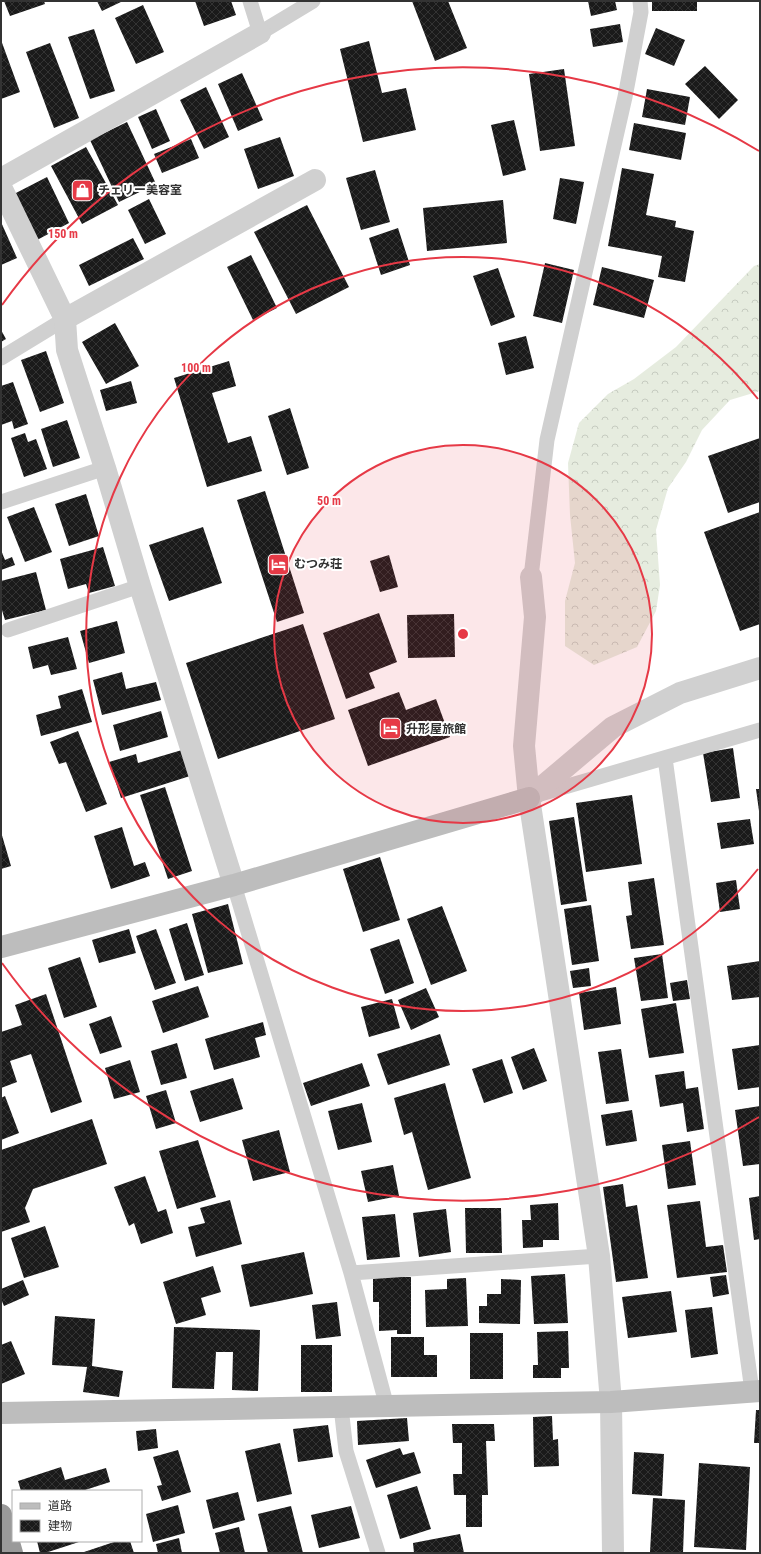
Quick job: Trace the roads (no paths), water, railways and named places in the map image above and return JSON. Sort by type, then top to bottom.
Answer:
[{"type":"highway","points":[[1,1515],[12,1553]]},
{"type":"street","points":[[1,179],[260,33]]},
{"type":"street","points":[[65,319],[315,180]]},
{"type":"street","points":[[1,188],[65,319],[67,350],[234,885]]},
{"type":"street","points":[[531,577],[535,617],[524,746],[528,798],[599,1256],[611,1402],[613,1553]]},
{"type":"street","points":[[1,947],[234,885],[528,798],[613,727],[680,693],[760,668]]},
{"type":"street","points":[[1,1413],[611,1402],[756,1391]]},
{"type":"lane","points":[[250,1],[260,33],[313,1]]},
{"type":"lane","points":[[531,577],[547,440],[625,97],[640,12],[640,1]]},
{"type":"lane","points":[[1,358],[65,319]]},
{"type":"lane","points":[[1,502],[105,468]]},
{"type":"lane","points":[[8,630],[140,586]]},
{"type":"lane","points":[[528,798],[760,730]]},
{"type":"lane","points":[[665,758],[756,1391]]},
{"type":"lane","points":[[234,885],[351,1273],[387,1407]]},
{"type":"lane","points":[[351,1273],[599,1256]]},
{"type":"lane","points":[[341,1407],[346,1451],[378,1553]]},
{"type":"place","name":"チェリー美容室","points":[[83,190]]},
{"type":"place","name":"むつみ荘","points":[[278,564]]},
{"type":"place","name":"升形屋旅館","points":[[391,729]]}]
